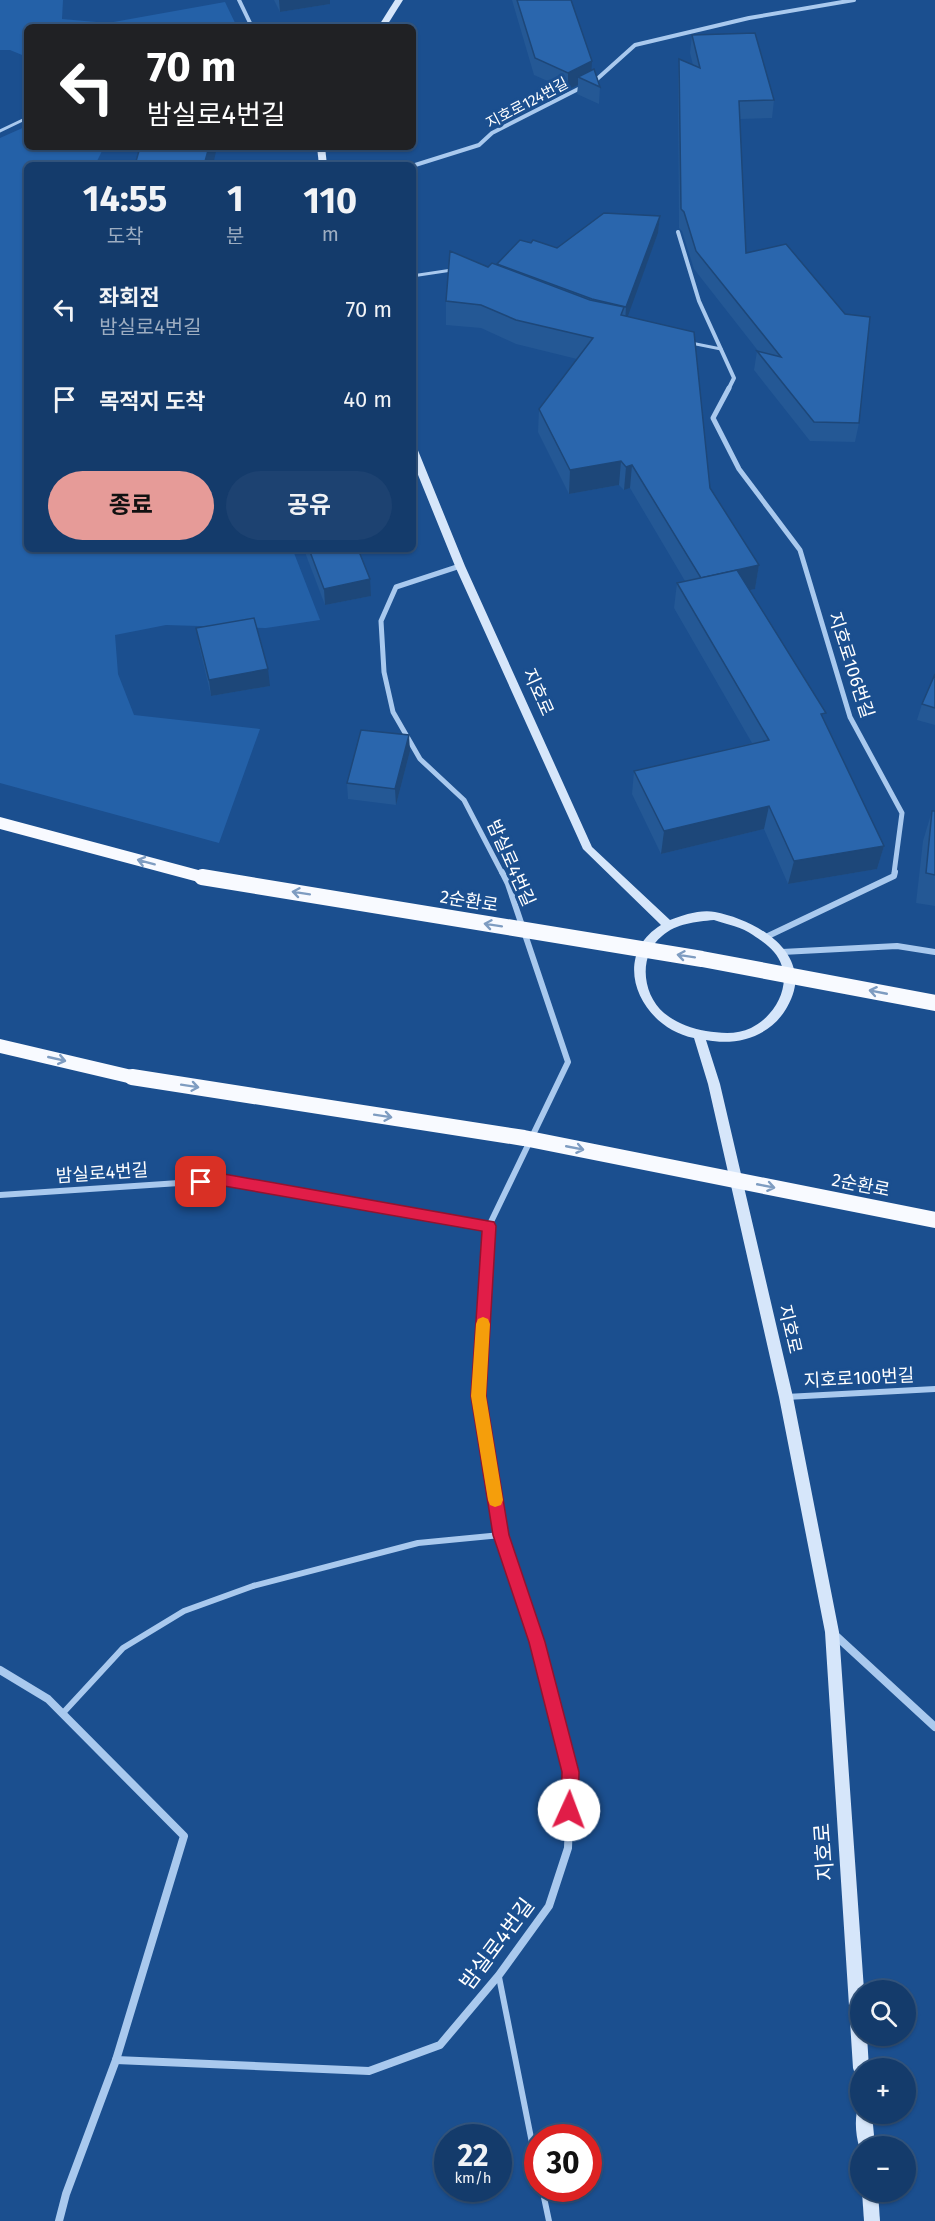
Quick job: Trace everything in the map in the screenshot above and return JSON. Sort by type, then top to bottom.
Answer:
[{"type":"highway","name":"2순환로","points":[[0,823],[202,877],[702,959],[935,1003]]},
{"type":"highway","name":"2순환로","points":[[0,1046],[132,1077],[524,1138],[935,1220]]},
{"type":"main road","points":[[384,24],[399,0]]},
{"type":"main road","name":"지호로","points":[[416,458],[460,566],[588,849],[668,926]]},
{"type":"main road","points":[[714,916],[739,921],[768,936],[782,952],[790,971],[791,990],[783,1008],[770,1023],[750,1033],[725,1038],[699,1036],[669,1022],[656,1013],[643,995],[638,975],[641,956],[651,939],[668,926],[690,918],[714,916]]},
{"type":"main road","name":"지호로","points":[[699,1036],[714,1084],[786,1397],[832,1632],[860,2058]]},
{"type":"main road","points":[[871,2202],[872,2221]]},
{"type":"street","points":[[239,0],[251,24]]},
{"type":"street","name":"지호로124번길","points":[[416,165],[479,145],[492,133],[596,80],[635,45],[748,18],[854,0]]},
{"type":"street","name":"지호로106번길","points":[[678,232],[699,301],[734,378],[713,418],[739,469],[800,550],[850,717],[902,813],[894,876],[768,936]]},
{"type":"street","name":"밤실로4번길","points":[[116,2060],[369,2071],[440,2045],[498,1975],[549,1905],[568,1848],[571,1772],[537,1642],[501,1535],[478,1396],[489,1226],[568,1062],[508,884],[464,800],[420,759],[393,712],[384,672],[381,621],[396,587],[460,566]]},
{"type":"street","points":[[782,952],[897,946],[935,952]]},
{"type":"street","name":"밤실로4번길","points":[[0,1194],[224,1180],[489,1226]]},
{"type":"street","name":"지호로100번길","points":[[786,1397],[935,1389]]},
{"type":"street","points":[[832,1632],[935,1727]]},
{"type":"street","points":[[0,1670],[48,1700],[63,1713],[184,1836],[116,2060],[66,2194],[59,2221]]},
{"type":"lane","points":[[0,131],[24,119]]},
{"type":"lane","points":[[416,275],[456,269]]},
{"type":"lane","points":[[688,342],[721,349]]},
{"type":"lane","points":[[63,1713],[123,1648],[184,1611],[253,1586],[418,1543],[501,1535]]},
{"type":"lane","points":[[498,1975],[528,2124]]},
{"type":"lane","points":[[545,2202],[549,2221]]},
{"type":"shaded area","points":[[0,0],[63,0],[62,19],[108,23],[225,2],[236,24],[24,24],[24,56],[10,50],[0,50]]},
{"type":"shaded area","points":[[24,127],[24,150],[102,150],[96,162],[24,162],[24,552],[292,552],[320,620],[266,628],[166,625],[115,635],[118,674],[134,715],[260,729],[219,843],[0,783],[0,138]]},
{"type":"building","points":[[517,0],[571,0],[592,61],[568,73],[535,58]]},
{"type":"building","points":[[755,33],[774,100],[739,101],[746,253],[786,244],[845,314],[870,317],[859,423],[814,422],[757,351],[781,357],[696,251],[684,212],[681,209],[679,59],[700,68],[692,35]]},
{"type":"building","points":[[594,69],[600,87],[578,77]]},
{"type":"building","points":[[139,150],[208,150],[205,162],[136,162]]},
{"type":"building","points":[[604,213],[660,216],[626,307],[592,299],[497,264],[520,240],[531,243],[533,240],[557,248]]},
{"type":"building","points":[[450,251],[488,267],[492,263],[590,300],[624,307],[621,315],[694,332],[710,488],[759,565],[701,578],[632,465],[626,467],[621,461],[570,470],[539,409],[593,338],[516,320],[481,305],[446,301]]},
{"type":"building","points":[[310,552],[359,552],[370,579],[324,589]]},
{"type":"building","points":[[737,570],[826,713],[821,714],[884,846],[794,861],[769,806],[664,831],[634,771],[769,740],[677,583]]},
{"type":"building","points":[[254,618],[268,669],[209,680],[196,628]]},
{"type":"building","points":[[935,674],[935,708],[922,704]]},
{"type":"building","points":[[361,730],[409,735],[395,789],[347,783]]},
{"type":"building","points":[[932,811],[935,811],[935,875],[926,873]]},
{"type":"slow traffic","points":[[483,1324],[478,1396],[495,1500]]},
{"type":"route","points":[[201,1182],[224,1180],[489,1226],[478,1396],[501,1535],[537,1642],[571,1772],[569,1810]]}]
